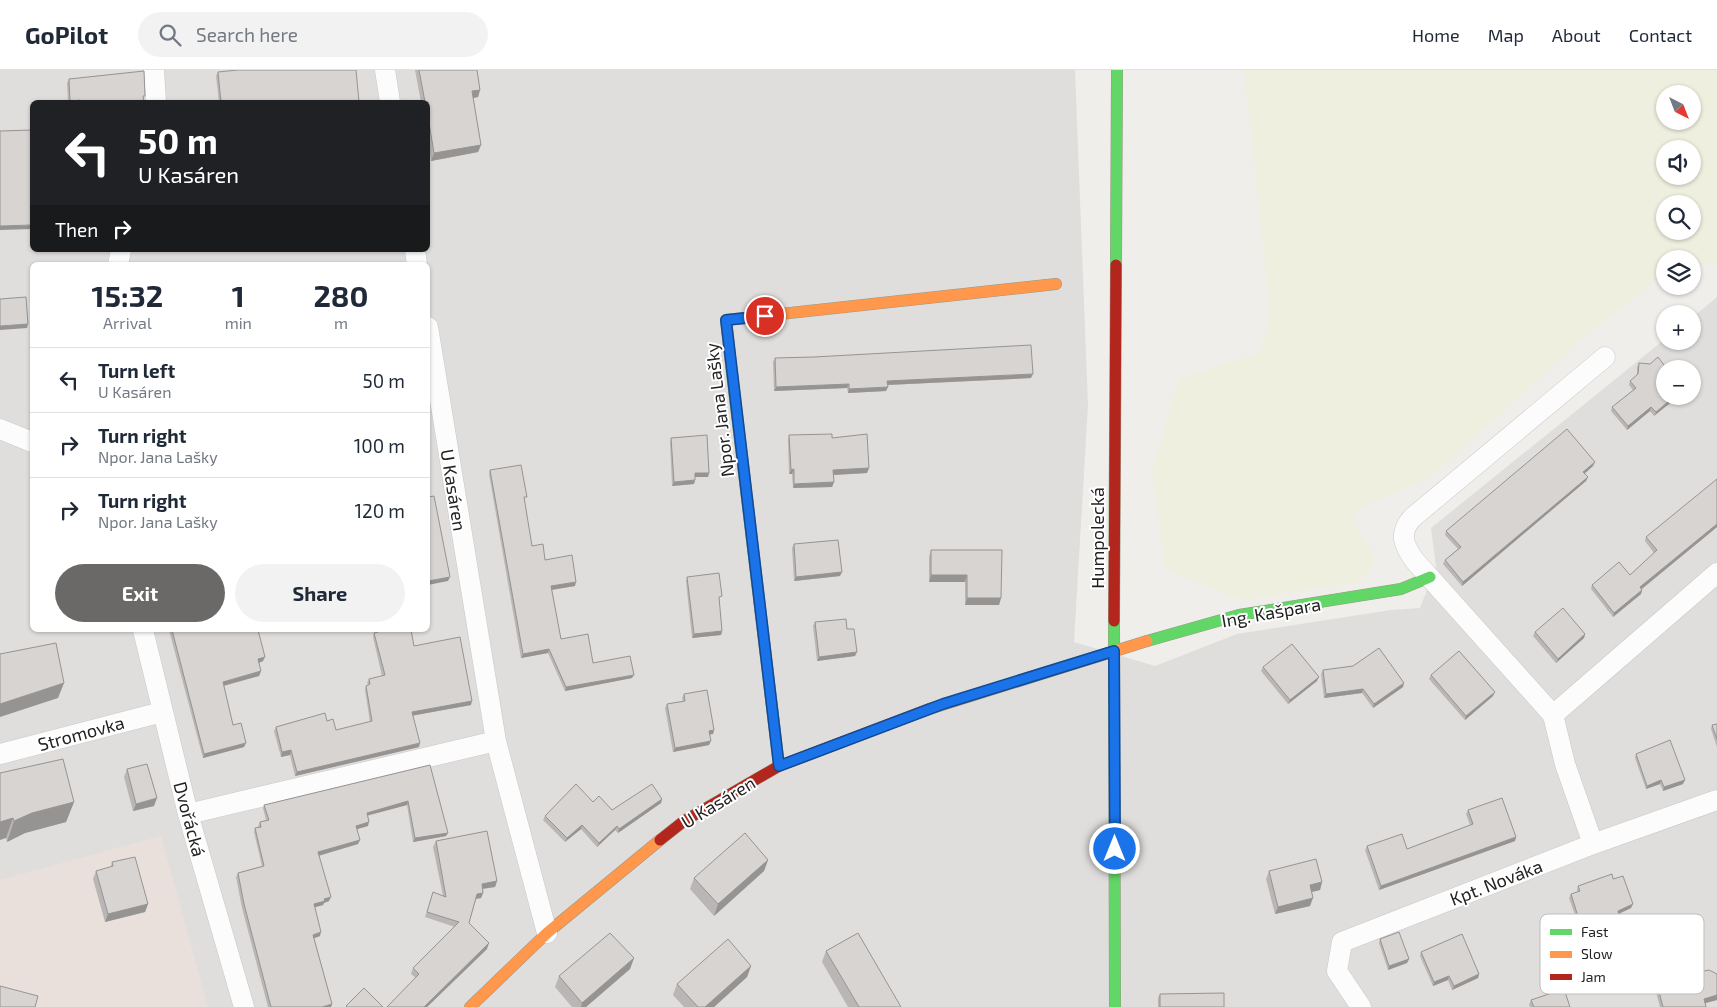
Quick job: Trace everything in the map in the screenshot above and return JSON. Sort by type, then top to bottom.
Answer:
[{"type":"street","points":[[154,70],[156,100]]},
{"type":"street","points":[[385,70],[390,100]]},
{"type":"street","name":"Humpolecká","points":[[1115,1007],[1114,651],[1117,70]]},
{"type":"street","name":"Npor. Jana Lašky","points":[[779,766],[726,320],[1056,284]]},
{"type":"street","name":"U Kasáren","points":[[430,339],[496,741],[547,933]]},
{"type":"street","points":[[1593,844],[1565,764],[1553,715],[1415,561],[1405,545],[1404,531],[1406,524],[1604,357]]},
{"type":"street","points":[[0,429],[30,441]]},
{"type":"street","points":[[1553,715],[1717,573]]},
{"type":"street","name":"Ing. Kašpara","points":[[1114,651],[1234,616],[1391,591],[1430,577]]},
{"type":"street","name":"Dvořácká","points":[[143,632],[188,814],[244,1007]]},
{"type":"street","name":"U Kasáren","points":[[470,1007],[547,933],[684,821],[779,766],[943,704],[1114,651]]},
{"type":"street","name":"Stromovka","points":[[0,754],[162,712]]},
{"type":"street","points":[[188,814],[496,741]]},
{"type":"street","name":"Kpt. Nováka","points":[[1361,1007],[1337,971],[1342,942],[1593,844],[1717,800]]},
{"type":"shaded area","points":[[0,70],[1075,70],[1088,405],[1074,642],[1155,666],[1237,634],[1391,610],[1420,608],[1436,567],[1431,528],[1656,346],[1656,350],[1701,350],[1701,310],[1717,297],[1717,1007],[0,1007]]},
{"type":"shaded area","points":[[161,836],[208,1007],[0,1007],[0,880]]},
{"type":"green space","points":[[1244,70],[1717,70],[1717,263],[1701,265],[1701,250],[1656,250],[1656,281],[1590,332],[1429,478],[1357,510],[1353,524],[1373,553],[1373,564],[1368,573],[1358,582],[1242,600],[1165,570],[1152,472],[1179,378],[1260,353],[1270,315]]},
{"type":"building","points":[[238,70],[356,70],[359,100],[221,100],[218,72]]},
{"type":"building","points":[[419,70],[477,70],[480,90],[472,91],[481,145],[434,153],[430,129],[430,100],[425,100]]},
{"type":"building","points":[[144,71],[145,96],[143,96],[144,100],[70,100],[69,79]]},
{"type":"building","points":[[30,130],[30,225],[0,226],[0,131]]},
{"type":"building","points":[[26,297],[28,324],[0,326],[0,299]]},
{"type":"building","points":[[1031,345],[1033,374],[887,381],[888,387],[849,389],[849,384],[776,387],[775,358]]},
{"type":"building","points":[[1658,357],[1660,360],[1656,360],[1656,405],[1664,405],[1656,412],[1651,407],[1628,426],[1612,407],[1636,388],[1630,381],[1638,374],[1639,363],[1650,364]]},
{"type":"building","points":[[1567,429],[1595,462],[1583,472],[1588,477],[1463,582],[1445,560],[1461,547],[1446,531]]},
{"type":"building","points":[[832,434],[832,438],[867,434],[869,468],[833,470],[834,482],[794,484],[794,469],[791,470],[789,435]]},
{"type":"building","points":[[707,435],[709,473],[695,473],[695,480],[674,482],[671,438]]},
{"type":"building","points":[[521,465],[527,497],[524,497],[532,546],[543,544],[545,560],[572,555],[576,582],[551,586],[561,639],[588,634],[593,663],[630,656],[634,675],[566,687],[549,649],[523,654],[490,470]]},
{"type":"building","points":[[1717,479],[1717,524],[1640,587],[1642,590],[1614,613],[1592,585],[1619,562],[1630,575],[1657,550],[1646,537]]},
{"type":"building","points":[[434,496],[450,577],[430,581],[430,497]]},
{"type":"building","points":[[838,540],[842,572],[796,577],[794,544]]},
{"type":"building","points":[[931,550],[1002,550],[1001,598],[967,598],[967,575],[931,575]]},
{"type":"building","points":[[719,573],[722,596],[719,597],[722,631],[694,634],[687,577]]},
{"type":"building","points":[[1563,608],[1585,634],[1558,659],[1535,632]]},
{"type":"building","points":[[846,619],[847,629],[854,629],[857,652],[819,657],[815,622]]},
{"type":"building","points":[[173,632],[259,632],[265,657],[258,659],[261,671],[223,682],[233,725],[241,723],[246,743],[204,754]]},
{"type":"building","points":[[411,632],[414,646],[460,637],[472,701],[412,712],[420,743],[297,772],[291,750],[282,752],[276,727],[325,713],[327,721],[333,719],[336,730],[372,721],[366,686],[370,684],[369,679],[385,675],[374,633]]},
{"type":"building","points":[[56,643],[64,683],[0,704],[0,654]]},
{"type":"building","points":[[1292,644],[1319,677],[1290,700],[1263,667]]},
{"type":"building","points":[[1379,648],[1404,683],[1374,704],[1363,689],[1326,694],[1323,670],[1353,666]]},
{"type":"building","points":[[1459,651],[1495,692],[1466,716],[1431,675]]},
{"type":"building","points":[[707,690],[714,730],[709,731],[711,741],[675,748],[667,704],[685,701],[684,694]]},
{"type":"building","points":[[1717,724],[1717,739],[1712,725]]},
{"type":"building","points":[[1670,740],[1685,780],[1664,787],[1661,780],[1647,786],[1636,754]]},
{"type":"building","points":[[63,759],[74,802],[32,813],[14,821],[13,818],[0,822],[0,773]]},
{"type":"building","points":[[147,764],[157,798],[136,804],[127,769]]},
{"type":"building","points":[[430,765],[448,833],[415,838],[408,801],[367,813],[369,822],[356,826],[360,840],[318,852],[331,897],[314,904],[321,932],[313,935],[332,1004],[322,1007],[271,1007],[244,904],[238,873],[264,866],[255,828],[261,827],[260,822],[269,820],[264,805]]},
{"type":"building","points":[[576,784],[593,802],[599,796],[612,810],[652,784],[662,799],[619,829],[617,826],[599,843],[582,825],[567,838],[545,816]]},
{"type":"building","points":[[1502,798],[1516,837],[1381,886],[1367,846],[1402,834],[1407,849],[1473,824],[1468,810]]},
{"type":"building","points":[[487,831],[497,881],[482,884],[483,893],[477,894],[469,923],[489,943],[424,1007],[387,1007],[419,974],[413,968],[459,922],[427,912],[433,892],[446,897],[436,841]]},
{"type":"building","points":[[745,833],[768,860],[718,904],[694,878]]},
{"type":"building","points":[[135,857],[148,904],[108,914],[96,871],[113,866],[112,862]]},
{"type":"building","points":[[1316,859],[1322,882],[1310,885],[1313,898],[1278,907],[1269,871]]},
{"type":"building","points":[[1612,874],[1613,879],[1623,876],[1633,904],[1618,911],[1619,914],[1577,914],[1571,894],[1580,891],[1578,886]]},
{"type":"building","points":[[1399,932],[1409,959],[1389,966],[1380,939]]},
{"type":"building","points":[[610,933],[634,958],[582,1003],[559,976]]},
{"type":"building","points":[[858,933],[901,1007],[859,1007],[826,951]]},
{"type":"building","points":[[1462,934],[1479,974],[1454,986],[1449,976],[1434,982],[1421,952]]},
{"type":"building","points":[[728,939],[751,966],[705,1007],[698,1007],[677,984]]},
{"type":"building","points":[[1709,970],[1717,974],[1717,995],[1704,999],[1706,1007],[1663,1007],[1660,994],[1704,994],[1704,971]]},
{"type":"building","points":[[0,986],[38,996],[35,1007],[0,1007]]},
{"type":"building","points":[[364,988],[383,1007],[346,1006]]},
{"type":"building","points":[[1224,993],[1224,1007],[1160,1007],[1160,994]]},
{"type":"building","points":[[1549,994],[1566,994],[1570,1007],[1534,1007],[1531,1000]]},
{"type":"traffic: fast","points":[[1116,265],[1117,70]]},
{"type":"traffic: fast","points":[[731,365],[779,766]]},
{"type":"traffic: fast","points":[[1147,641],[1239,615],[1401,589],[1430,577]]},
{"type":"traffic: fast","points":[[1114,621],[1115,1007]]},
{"type":"traffic: slow","points":[[731,365],[726,320],[1056,284]]},
{"type":"traffic: slow","points":[[929,709],[1147,641]]},
{"type":"traffic: slow","points":[[470,1007],[547,933],[660,840]]},
{"type":"traffic: jam","points":[[1114,621],[1116,265]]},
{"type":"traffic: jam","points":[[660,840],[684,821],[779,766],[929,709]]},
{"type":"route","points":[[765,316],[726,320],[779,766],[943,704],[1114,651],[1115,849]]}]
